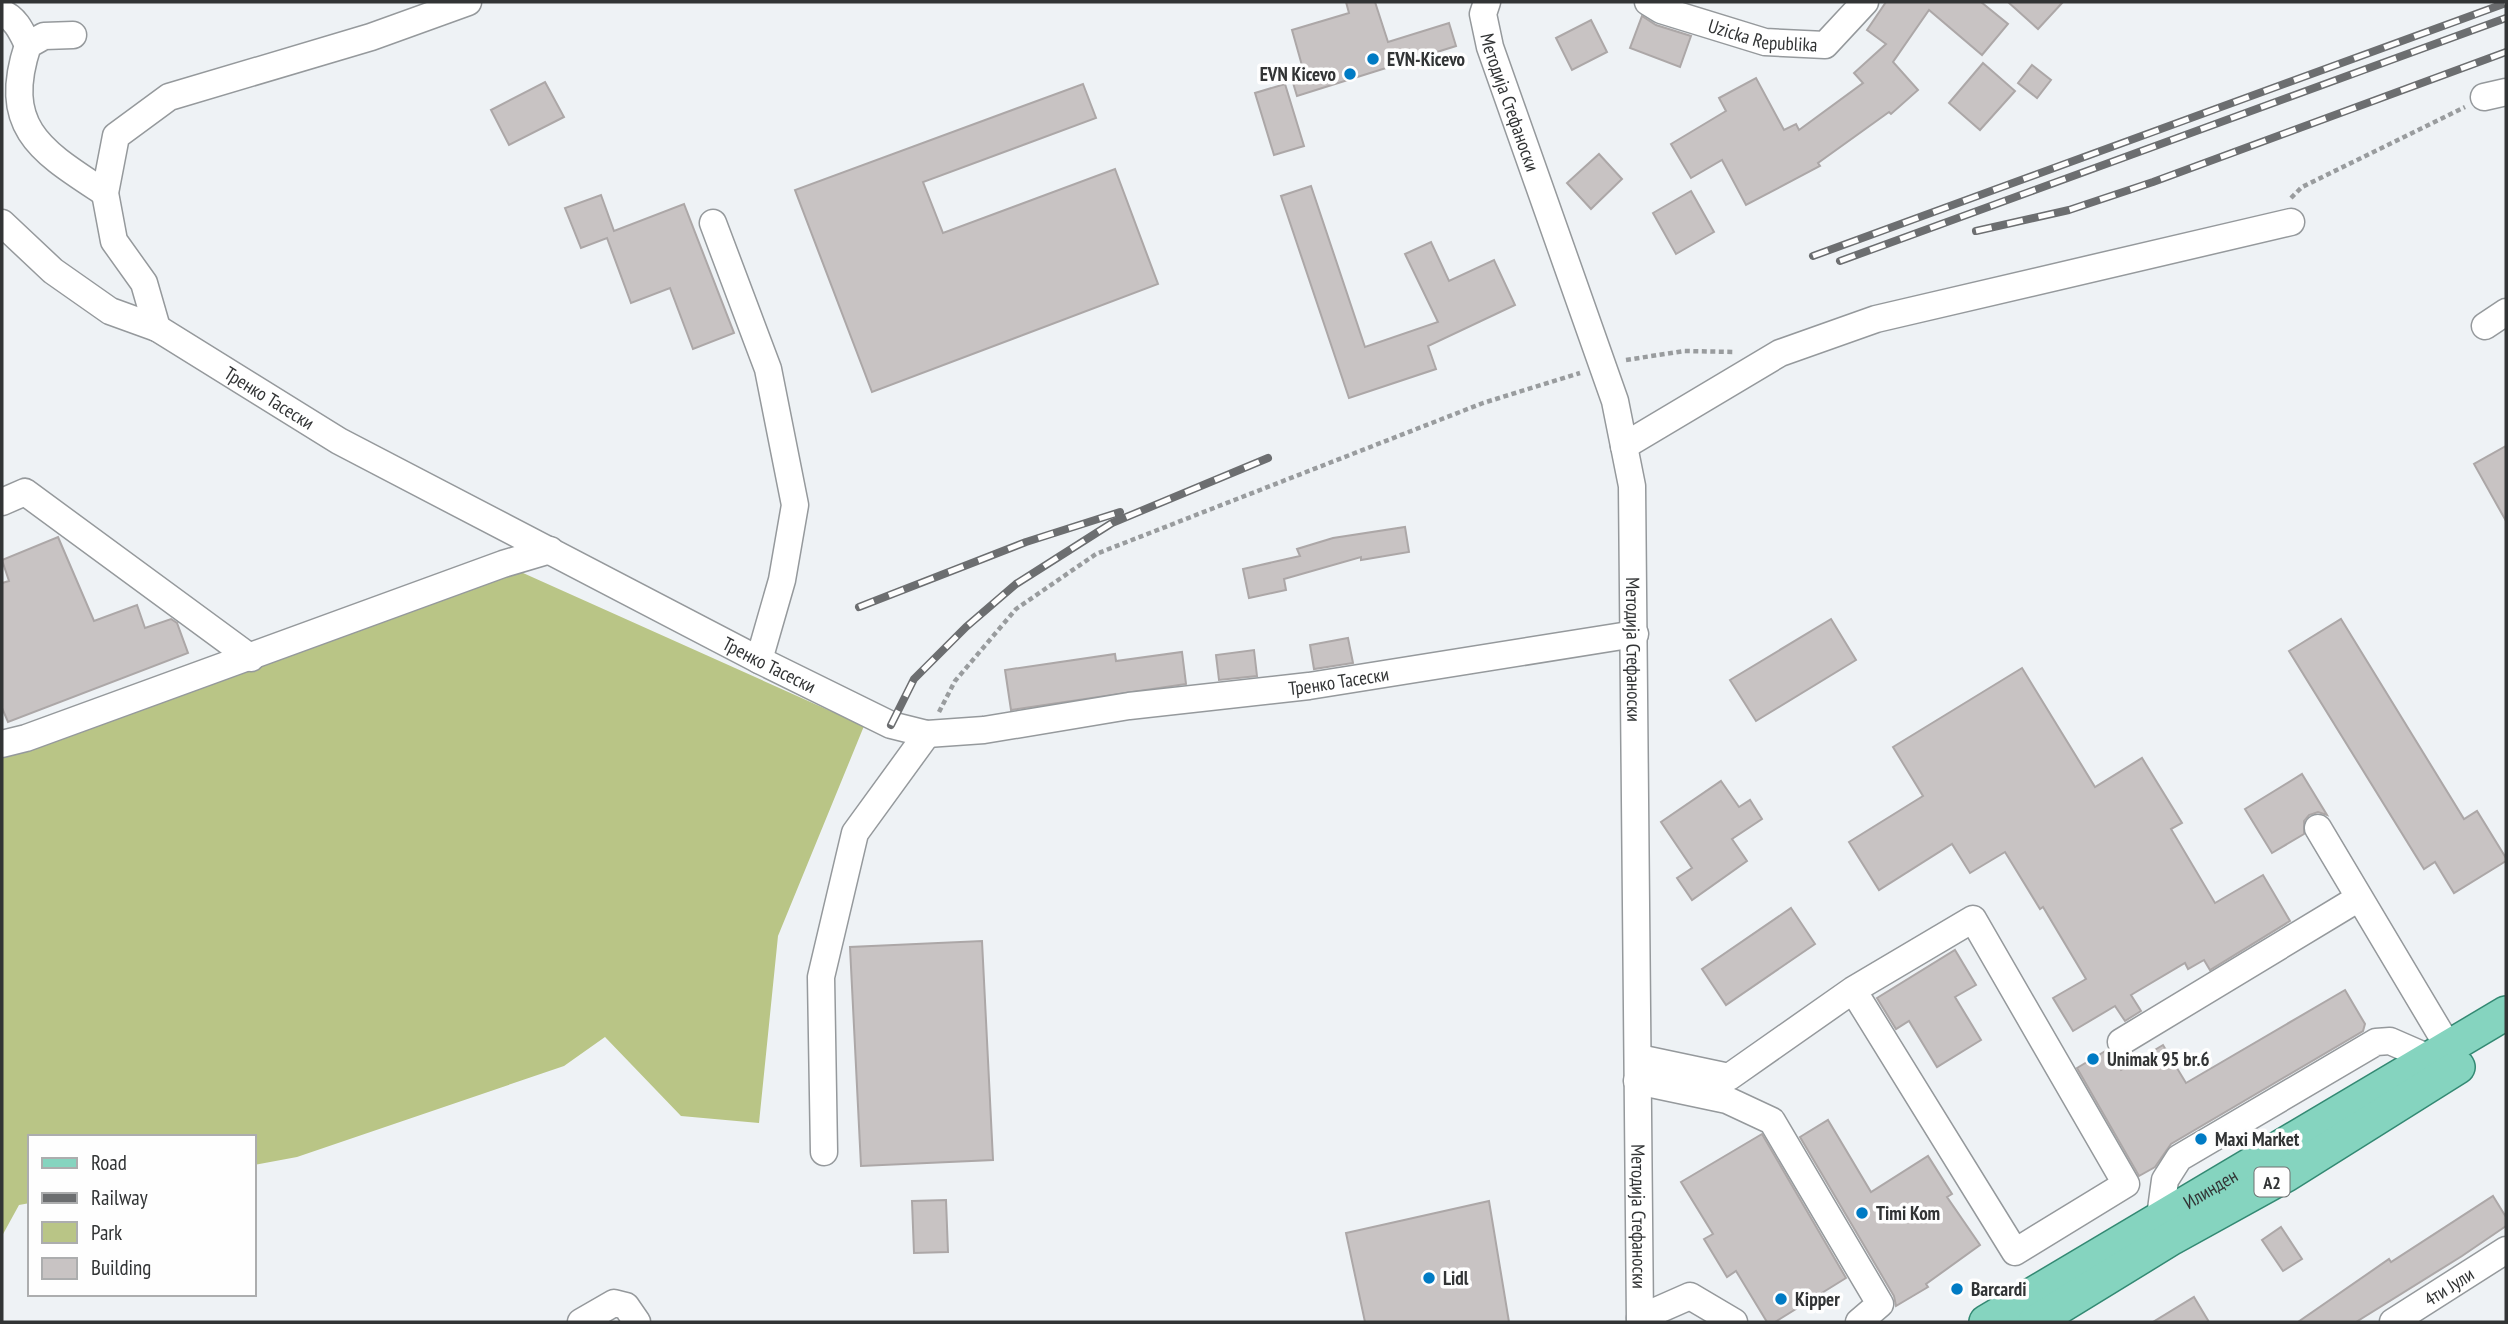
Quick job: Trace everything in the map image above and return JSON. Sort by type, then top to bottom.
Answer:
[{"type":"main road","name":"Илинден","points":[[1986,1322],[2506,1013]]},
{"type":"main road","name":"Илинден","points":[[2035,1322],[2172,1238],[2286,1175],[2506,1037]]},
{"type":"street","points":[[157,328],[144,283],[114,241],[106,193],[116,136],[169,97],[371,37],[468,2]]},
{"type":"street","name":"Методија Стефаноски","points":[[1487,2],[1483,13],[1490,47],[1602,364],[1632,486],[1640,1320]]},
{"type":"street","name":"Uzicka Republika","points":[[1648,2],[1661,10],[1765,42],[1825,45],[1865,2]]},
{"type":"street","points":[[2,13],[8,15],[22,30],[28,45],[13,90],[17,115],[51,157],[106,193]]},
{"type":"street","points":[[28,45],[44,36],[74,34]]},
{"type":"street","points":[[1624,446],[1780,353],[1876,319],[2291,222]]},
{"type":"street","points":[[713,223],[768,369],[795,505],[782,580],[759,660]]},
{"type":"street","name":"Тренко Тасески","points":[[4,226],[53,271],[110,310],[157,328],[339,441],[759,660],[891,725],[927,734],[984,730],[1129,706],[1309,686],[1635,634]]},
{"type":"street","points":[[2,502],[25,492],[251,658]]},
{"type":"street","points":[[2,744],[26,738],[251,658],[503,564],[550,550]]},
{"type":"street","points":[[824,1152],[821,977],[855,833],[927,734]]},
{"type":"street","points":[[2318,828],[2359,898],[2439,1053]]},
{"type":"street","points":[[2121,1042],[2359,898]]},
{"type":"street","points":[[1728,1089],[1853,990],[1973,919],[2126,1184],[2015,1252],[1853,990]]},
{"type":"street","points":[[1638,1070],[1728,1089],[1772,1121],[1782,1133],[1880,1304],[1859,1322]]},
{"type":"street","name":"4ти Јули","points":[[2393,1322],[2506,1250]]},
{"type":"street","points":[[1640,1320],[1690,1296],[1734,1322]]},
{"type":"street","points":[[581,1322],[614,1303],[626,1307],[637,1322]]},
{"type":"path","points":[[2291,222],[2283,206],[2302,187],[2495,94]]},
{"type":"path","points":[[927,734],[955,681],[1016,609],[1096,554],[1483,403],[1602,364],[1684,351],[1739,352]]},
{"type":"green space","points":[[503,564],[864,726],[778,936],[759,1123],[681,1116],[605,1037],[564,1066],[297,1157],[256,1165],[256,1135],[28,1135],[28,1203],[19,1205],[2,1236],[2,744]]},
{"type":"building","points":[[1346,2],[1375,2],[1388,42],[1449,23],[1456,46],[1297,96],[1290,73],[1303,69],[1292,30],[1349,13]]},
{"type":"building","points":[[1886,2],[1981,2],[2008,24],[1982,55],[1929,10],[1893,62],[1918,90],[1891,114],[1889,112],[1818,163],[1820,166],[1746,205],[1722,160],[1691,178],[1671,144],[1726,111],[1719,98],[1756,78],[1784,130],[1796,124],[1799,130],[1863,83],[1854,73],[1886,44],[1867,30]]},
{"type":"building","points":[[2008,2],[2063,2],[2038,29]]},
{"type":"building","points":[[1642,16],[1656,25],[1691,36],[1680,67],[1630,48]]},
{"type":"building","points":[[1591,20],[1607,52],[1572,70],[1556,38]]},
{"type":"building","points":[[1983,63],[2015,91],[1980,130],[1949,103]]},
{"type":"building","points":[[2032,65],[2051,80],[2037,98],[2018,83]]},
{"type":"building","points":[[545,82],[564,117],[509,145],[491,110]]},
{"type":"building","points":[[1083,84],[1096,118],[923,182],[943,233],[1115,169],[1158,284],[872,392],[795,190]]},
{"type":"building","points":[[1285,84],[1304,146],[1274,155],[1255,93]]},
{"type":"building","points":[[1599,154],[1622,179],[1591,209],[1567,183]]},
{"type":"building","points":[[1311,186],[1365,347],[1438,322],[1405,254],[1431,242],[1449,281],[1494,260],[1515,305],[1428,346],[1436,369],[1349,398],[1281,196]]},
{"type":"building","points":[[1691,191],[1714,232],[1676,254],[1653,213]]},
{"type":"building","points":[[601,195],[614,231],[684,204],[734,333],[693,349],[670,288],[631,303],[607,238],[581,248],[565,208]]},
{"type":"building","points":[[2506,446],[2506,521],[2474,464]]},
{"type":"building","points":[[1405,527],[1409,552],[1361,560],[1361,557],[1284,579],[1286,590],[1249,598],[1243,569],[1300,556],[1297,549],[1333,538]]},
{"type":"building","points":[[58,537],[94,621],[137,605],[145,628],[171,619],[177,623],[188,653],[8,722],[2,708],[2,583],[9,581],[2,560]]},
{"type":"building","points":[[1831,619],[1856,660],[1756,721],[1730,680]]},
{"type":"building","points":[[2341,619],[2464,819],[2477,811],[2506,858],[2506,861],[2454,893],[2435,862],[2424,869],[2289,651]]},
{"type":"building","points":[[1348,638],[1353,663],[1314,669],[1310,645]]},
{"type":"building","points":[[1254,650],[1257,676],[1219,680],[1216,655]]},
{"type":"building","points":[[1182,652],[1186,684],[1011,710],[1005,670],[1115,654],[1116,661]]},
{"type":"building","points":[[2022,668],[2095,787],[2142,758],[2182,823],[2171,829],[2215,903],[2263,875],[2290,921],[2210,970],[2204,960],[2188,969],[2185,963],[2131,995],[2141,1011],[2125,1021],[2115,1006],[2073,1031],[2053,998],[2086,979],[2043,907],[2040,909],[2005,852],[1970,873],[1952,844],[1879,890],[1849,842],[1923,796],[1893,747]]},
{"type":"building","points":[[2302,774],[2327,815],[2318,812],[2309,815],[2304,821],[2304,834],[2272,853],[2245,809]]},
{"type":"building","points":[[1721,781],[1739,807],[1750,800],[1762,819],[1732,839],[1747,861],[1692,900],[1677,878],[1692,868],[1661,822]]},
{"type":"building","points":[[1791,908],[1815,944],[1726,1005],[1702,969]]},
{"type":"building","points":[[982,941],[993,1160],[861,1166],[850,947]]},
{"type":"building","points":[[1955,950],[1976,985],[1955,997],[1981,1040],[1937,1067],[1909,1021],[1896,1029],[1877,998]]},
{"type":"building","points":[[2345,990],[2365,1024],[2363,1031],[2171,1144],[2155,1167],[2139,1176],[2077,1068],[2107,1050],[2121,1070],[2163,1045],[2186,1083]]},
{"type":"building","points":[[1828,1120],[1871,1192],[1928,1156],[1952,1194],[1947,1197],[1980,1245],[1926,1284],[1928,1287],[1896,1306],[1894,1296],[1800,1137]]},
{"type":"building","points":[[1762,1134],[1846,1278],[1775,1322],[1767,1322],[1736,1271],[1727,1277],[1704,1239],[1713,1234],[1681,1182]]},
{"type":"building","points":[[2493,1196],[2506,1217],[2506,1226],[2462,1256],[2356,1322],[2298,1322],[2389,1259],[2391,1262]]},
{"type":"building","points":[[946,1200],[948,1252],[914,1253],[912,1201]]},
{"type":"building","name":"Lidl","points":[[1489,1201],[1509,1322],[1365,1322],[1346,1233]]},
{"type":"building","points":[[2281,1227],[2302,1259],[2283,1271],[2262,1240]]},
{"type":"building","points":[[2194,1297],[2209,1322],[2153,1322]]},
{"type":"railway","points":[[1813,256],[2506,3]]},
{"type":"railway","points":[[1840,261],[2506,18]]},
{"type":"railway","points":[[1976,231],[2069,210],[2153,182],[2506,52]]},
{"type":"railway","points":[[891,725],[914,679],[966,627],[1016,584],[1112,523],[1268,458]]},
{"type":"railway","points":[[859,607],[1026,542],[1120,512]]},
{"type":"place","name":"EVN-Kicevo","points":[[1373,59]]},
{"type":"place","name":"EVN Kicevo","points":[[1350,74]]},
{"type":"place","name":"Unimak 95 br.6","points":[[2093,1059]]},
{"type":"place","name":"Maxi Market","points":[[2201,1139]]},
{"type":"place","name":"Timi Kom","points":[[1862,1213]]},
{"type":"place","name":"Lidl","points":[[1429,1278]]},
{"type":"place","name":"Barcardi","points":[[1957,1289]]},
{"type":"place","name":"Kipper","points":[[1781,1299]]}]
